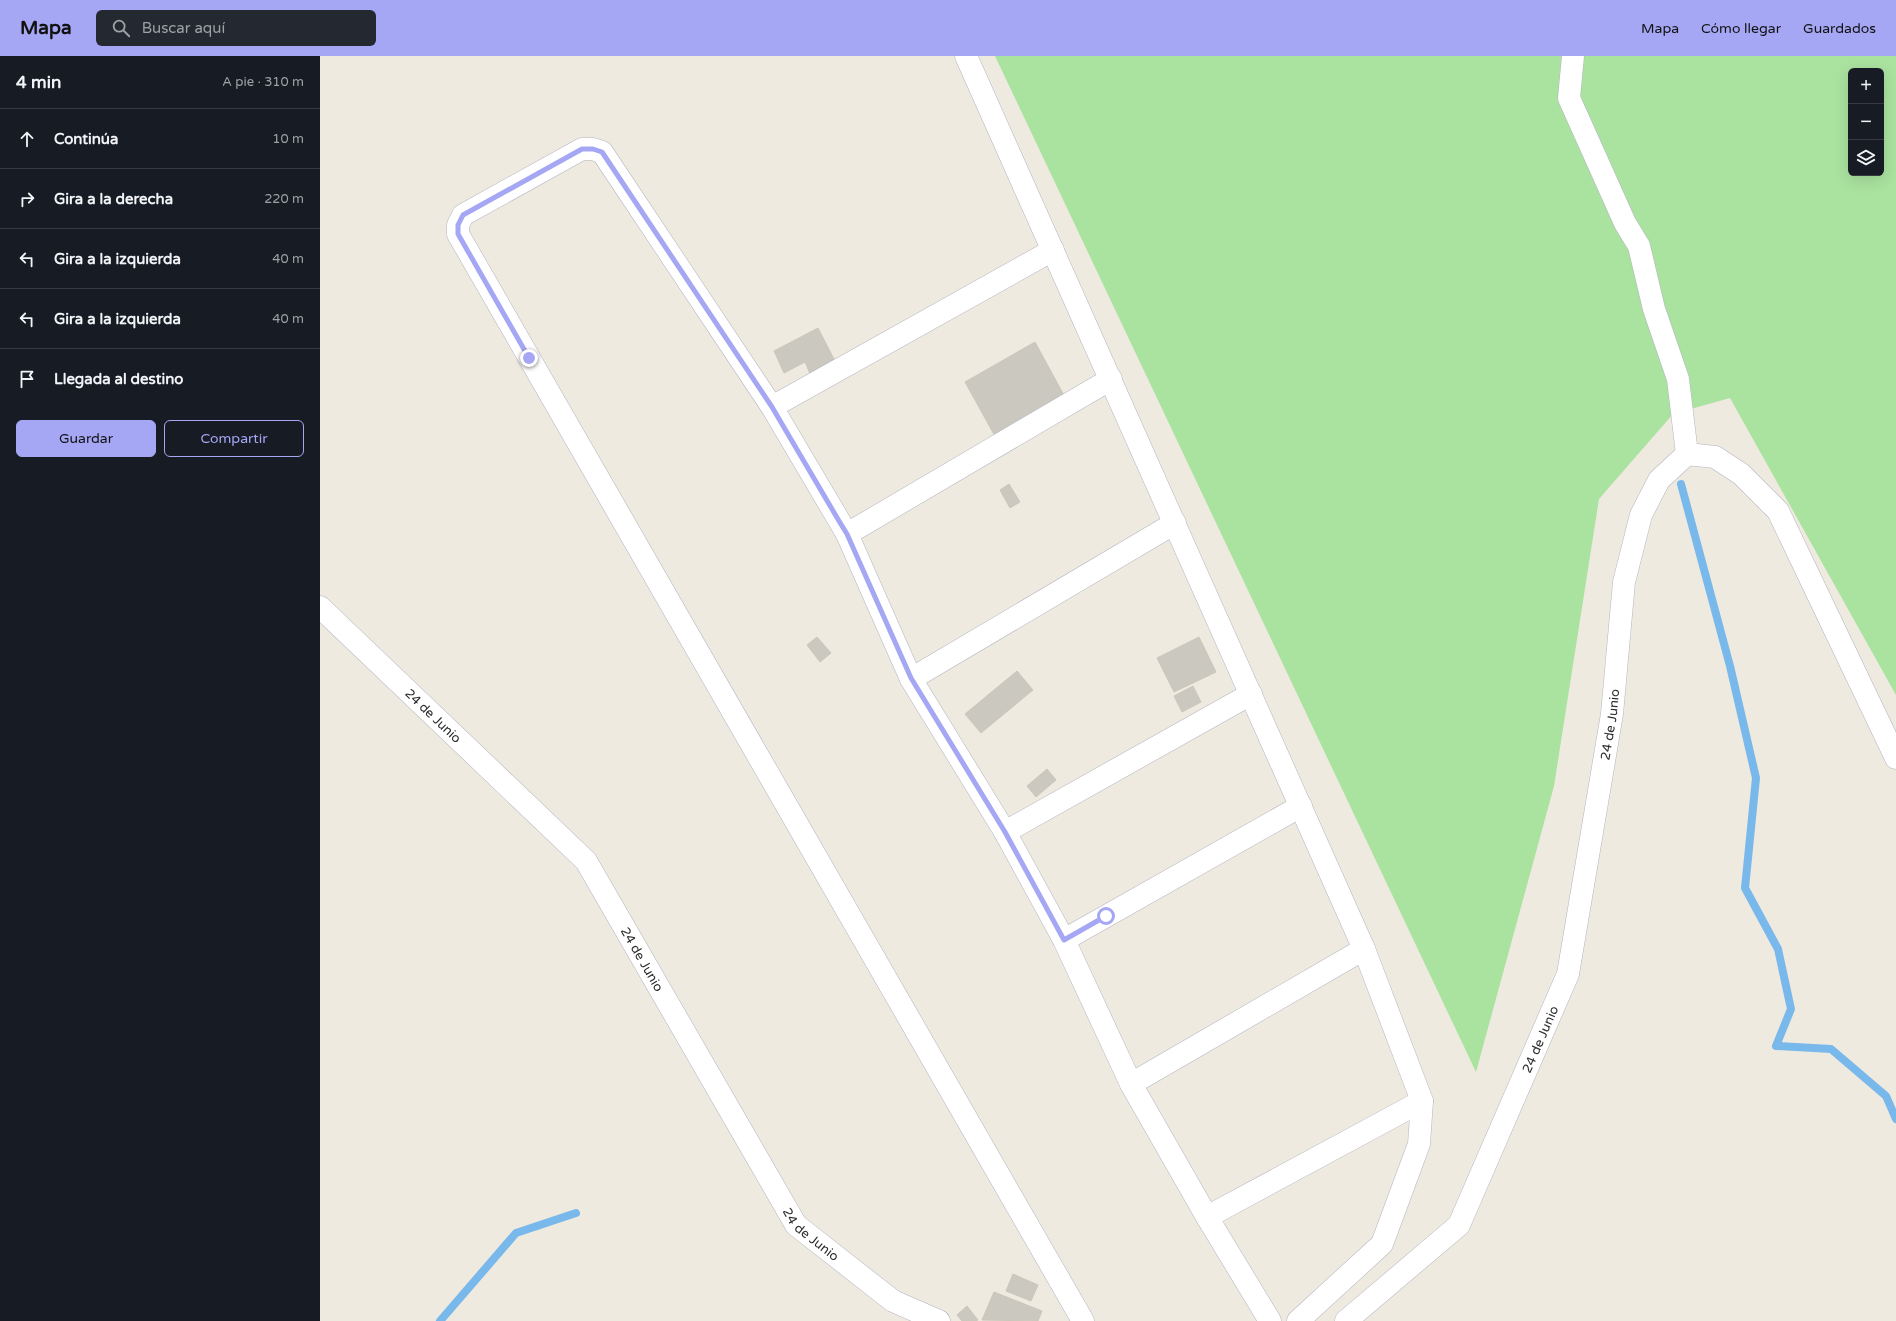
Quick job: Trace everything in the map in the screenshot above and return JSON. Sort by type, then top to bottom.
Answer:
[{"type":"street","points":[[966,56],[1364,949],[1422,1101],[1419,1144],[1382,1244],[1298,1321]]},
{"type":"street","points":[[1573,56],[1569,98],[1625,223],[1639,246],[1654,309],[1678,379],[1687,454],[1715,457],[1741,474],[1778,511],[1896,758]]},
{"type":"street","points":[[1083,1321],[458,234],[458,225],[463,215],[582,149],[593,149],[602,152],[772,407],[847,534],[911,678],[1005,832],[1064,940],[1131,1084],[1207,1217],[1270,1321]]},
{"type":"street","points":[[772,407],[1052,250]]},
{"type":"street","points":[[847,534],[1111,379]]},
{"type":"street","name":"24 de Junio","points":[[1346,1321],[1459,1225],[1568,974],[1612,714],[1624,582],[1641,515],[1659,480],[1687,454]]},
{"type":"street","points":[[911,678],[1175,523]]},
{"type":"street","name":"24 de Junio","points":[[320,606],[586,861],[796,1225],[893,1301],[939,1321]]},
{"type":"street","points":[[1005,832],[1251,694]]},
{"type":"street","points":[[1064,940],[1301,806]]},
{"type":"street","points":[[1131,1084],[1364,949]]},
{"type":"street","points":[[1207,1217],[1422,1101]]},
{"type":"green space","points":[[995,56],[1896,56],[1896,695],[1730,398],[1673,414],[1599,499],[1554,786],[1476,1072]]},
{"type":"building","points":[[818,328],[836,363],[811,376],[805,362],[784,373],[774,351]]},
{"type":"building","points":[[1035,342],[1066,399],[996,438],[965,382]]},
{"type":"building","points":[[1009,484],[1020,502],[1010,508],[1000,490]]},
{"type":"building","points":[[817,637],[831,653],[820,662],[807,645]]},
{"type":"building","points":[[1199,637],[1216,672],[1174,692],[1157,658]]},
{"type":"building","points":[[1017,671],[1033,690],[981,733],[965,714]]},
{"type":"building","points":[[1193,686],[1201,702],[1182,712],[1174,696]]},
{"type":"building","points":[[1047,769],[1056,780],[1036,797],[1027,786]]},
{"type":"building","points":[[1013,1274],[1038,1285],[1031,1301],[1006,1291]]},
{"type":"building","points":[[994,1292],[1042,1311],[1038,1321],[982,1320]]},
{"type":"building","points":[[967,1306],[978,1320],[962,1321],[957,1315]]},
{"type":"waterway","points":[[1681,484],[1730,666],[1756,778],[1745,888],[1778,949],[1791,1009],[1776,1046],[1831,1049],[1886,1096],[1896,1119]]},
{"type":"waterway","points":[[440,1321],[516,1233],[576,1213]]},
{"type":"route","points":[[529,358],[458,234],[458,225],[463,215],[582,149],[593,149],[602,152],[772,407],[847,534],[911,678],[1005,832],[1064,940],[1106,916]]}]
